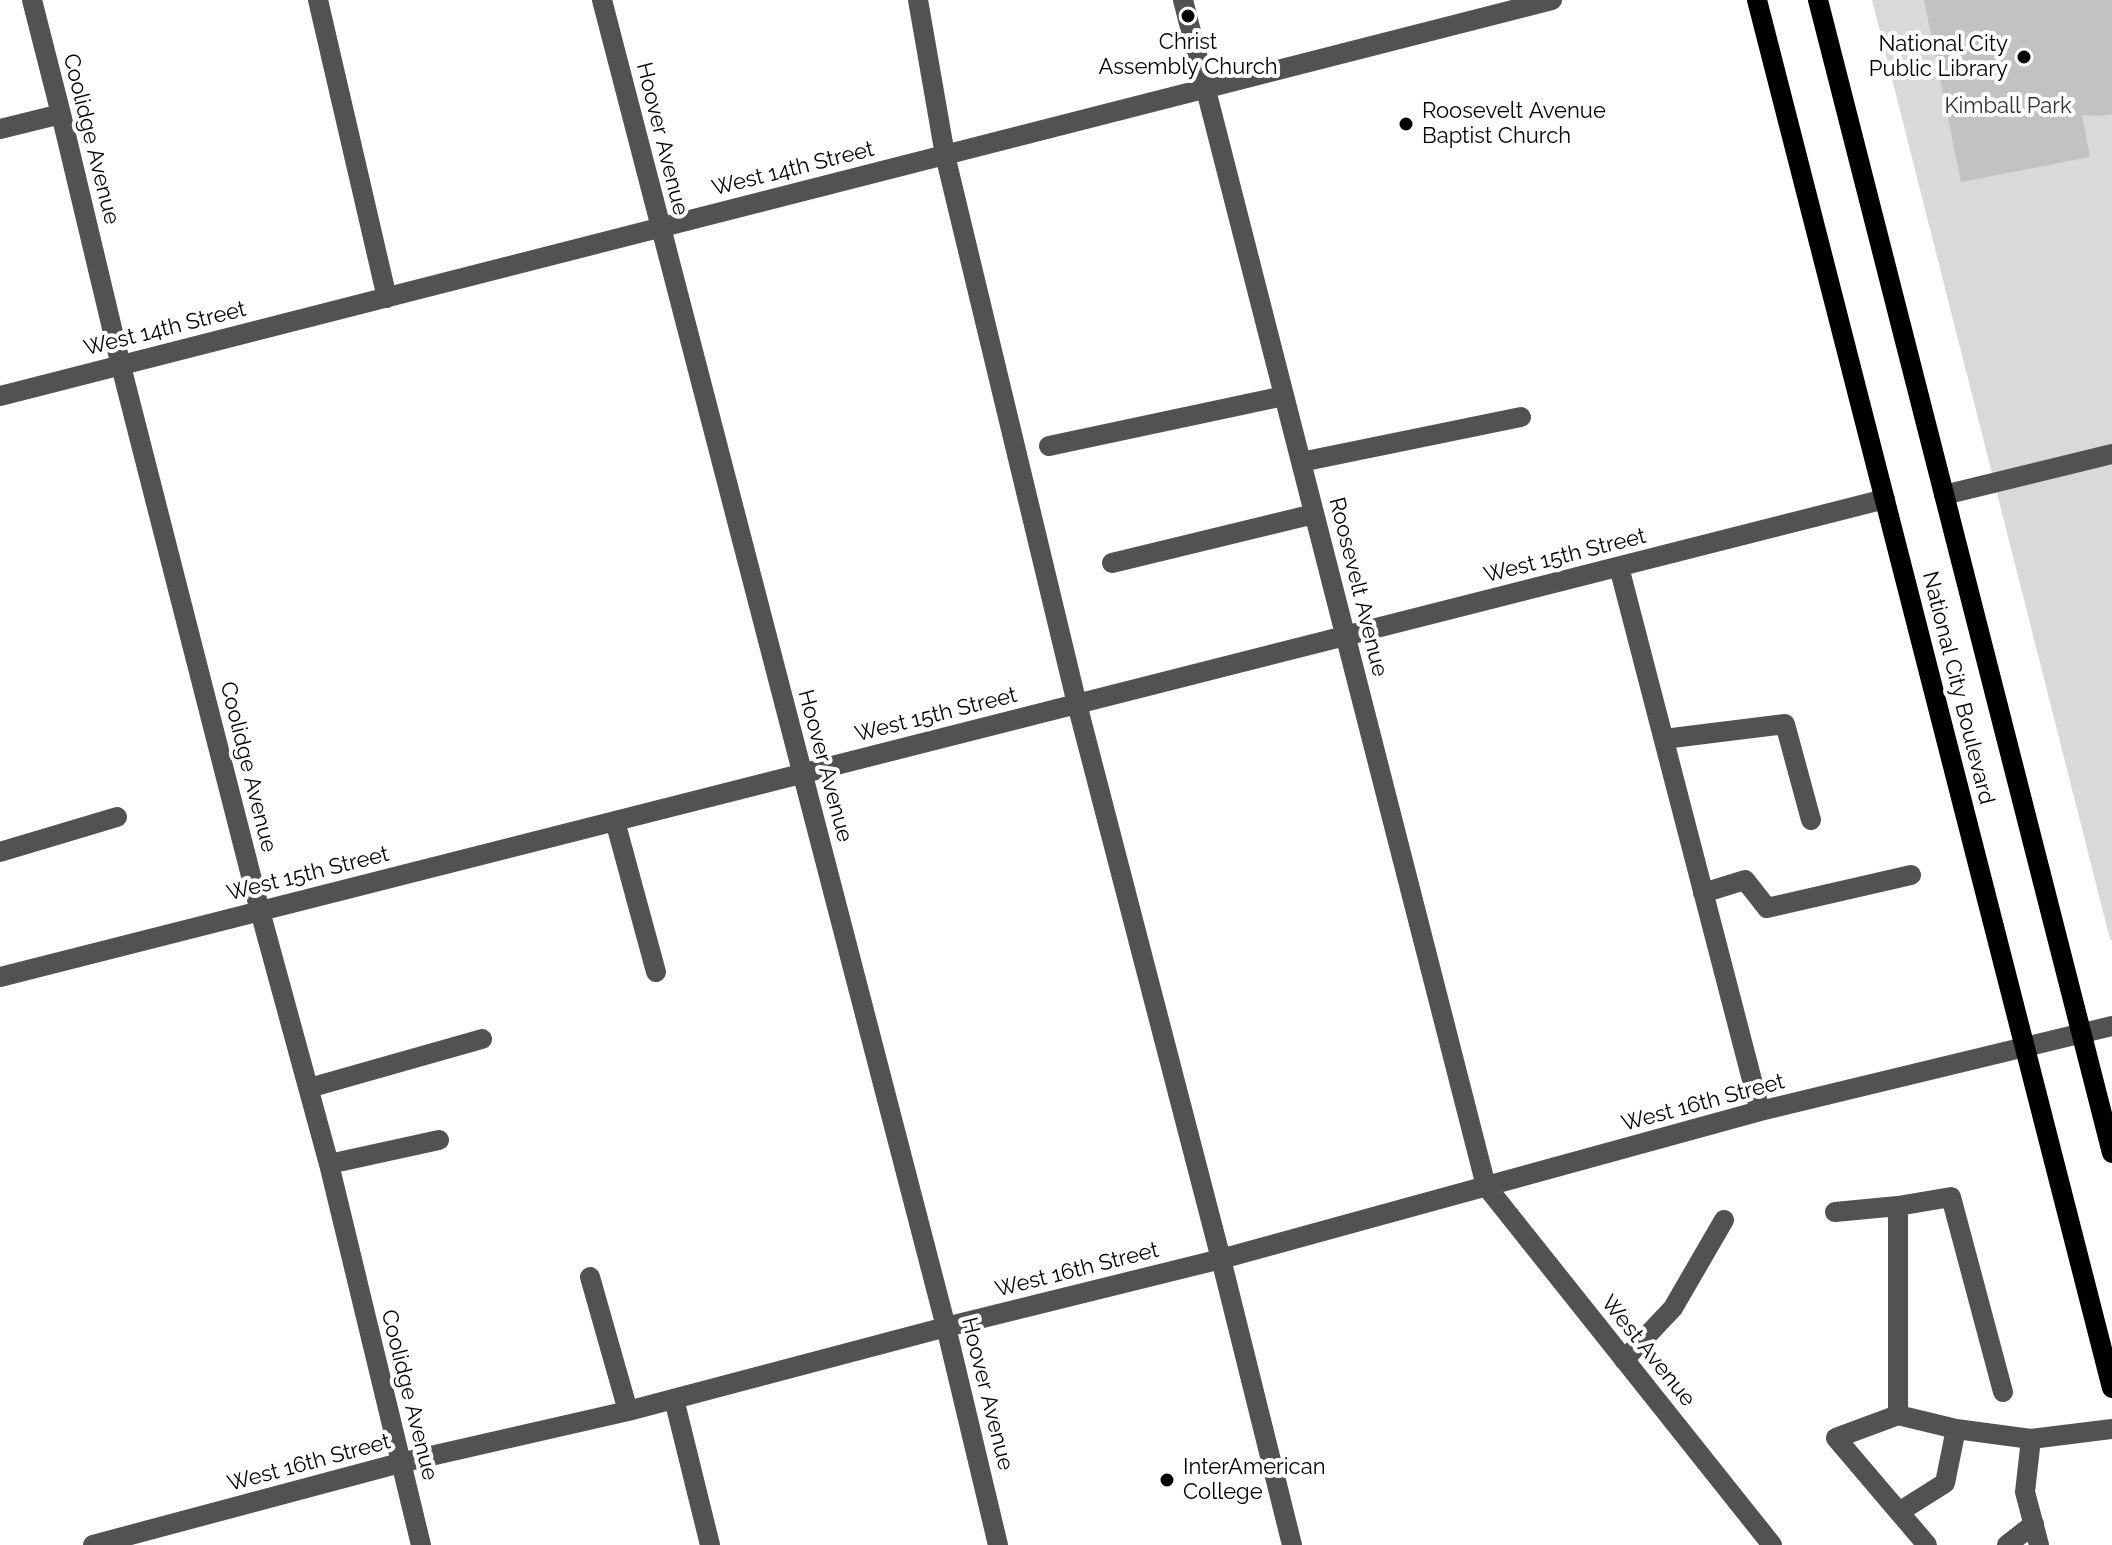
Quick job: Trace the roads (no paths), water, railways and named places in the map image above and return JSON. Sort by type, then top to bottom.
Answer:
[{"type":"main road","name":"National City Boulevard","points":[[1757,0],[2112,1388]]},
{"type":"main road","name":"National City Boulevard","points":[[1818,0],[2112,1153]]},
{"type":"street","name":"Coolidge Avenue","points":[[32,0],[121,366],[260,911],[329,1164],[421,1545]]},
{"type":"street","points":[[318,0],[387,298]]},
{"type":"street","name":"Hoover Avenue","points":[[602,0],[946,1327],[998,1545]]},
{"type":"street","points":[[918,0],[945,155],[1077,704],[1292,1545]]},
{"type":"street","name":"Roosevelt Avenue","points":[[1183,0],[1486,1186]]},
{"type":"street","name":"West 14th Street","points":[[0,396],[1205,88],[1483,8],[1552,0]]},
{"type":"street","points":[[0,129],[61,114]]},
{"type":"street","points":[[1049,446],[1284,396]]},
{"type":"street","points":[[1301,462],[1521,417]]},
{"type":"street","points":[[1944,495],[2112,454]]},
{"type":"street","name":"West 15th Street","points":[[0,977],[1885,499]]},
{"type":"street","points":[[1112,563],[1314,514]]},
{"type":"street","points":[[1619,567],[1760,1111]]},
{"type":"street","points":[[1664,739],[1785,724],[1811,820]]},
{"type":"street","points":[[0,852],[117,817]]},
{"type":"street","points":[[615,821],[656,972]]},
{"type":"street","points":[[1703,893],[1745,880],[1767,908],[1911,875]]},
{"type":"street","name":"West 16th Street","points":[[93,1545],[128,1541],[400,1463],[628,1411],[946,1327],[1221,1259],[1760,1111],[2112,1026]]},
{"type":"street","points":[[309,1088],[482,1039]]},
{"type":"street","points":[[329,1164],[439,1140]]},
{"type":"street","name":"West Avenue","points":[[1486,1186],[1772,1545]]},
{"type":"street","points":[[1835,1212],[1951,1197],[2003,1392]]},
{"type":"street","points":[[1898,1206],[1898,1415]]},
{"type":"street","points":[[1624,1360],[1673,1308],[1724,1220]]},
{"type":"street","points":[[590,1277],[628,1411]]},
{"type":"street","points":[[674,1399],[710,1545]]},
{"type":"street","points":[[1927,1545],[1836,1438],[1898,1415],[1956,1429],[2031,1439],[2112,1429]]},
{"type":"street","points":[[1899,1512],[1945,1483],[1956,1429]]},
{"type":"street","points":[[2031,1439],[2025,1492],[2039,1545]]},
{"type":"street","points":[[2007,1545],[2034,1524]]},
{"type":"place","name":"Christ Assembly Church","points":[[1188,16]]},
{"type":"place","name":"National City Public Library","points":[[2024,57]]},
{"type":"place","name":"Roosevelt Avenue Baptist Church","points":[[1406,124]]},
{"type":"place","name":"InterAmerican College","points":[[1167,1480]]},
{"type":"park label","name":"Kimball Park","points":[[2008,106]]}]
